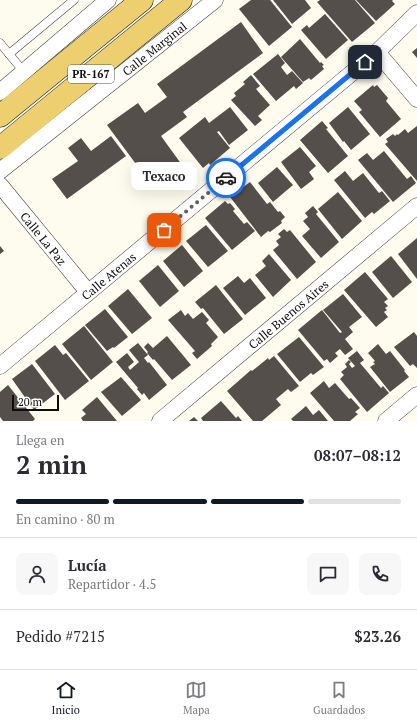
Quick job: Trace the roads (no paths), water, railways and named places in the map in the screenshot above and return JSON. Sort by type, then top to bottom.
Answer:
[{"type":"main road","name":"PR-167","points":[[0,116],[142,0]]},
{"type":"main road","name":"PR-167","points":[[0,148],[181,0]]},
{"type":"street","points":[[0,92],[108,0]]},
{"type":"street","name":"Calle Marginal","points":[[0,171],[215,0]]},
{"type":"street","name":"Calle Atenas","points":[[0,366],[377,52],[417,14]]},
{"type":"street","points":[[377,52],[417,99]]},
{"type":"street","name":"Calle La Paz","points":[[0,185],[88,292]]},
{"type":"street","name":"Calle Buenos Aires","points":[[160,421],[417,206]]},
{"type":"street","points":[[386,421],[417,395]]},
{"type":"lane","points":[[9,54],[74,0]]},
{"type":"lane","points":[[0,43],[24,72]]},
{"type":"place","name":"Texaco","points":[[164,230]]}]
